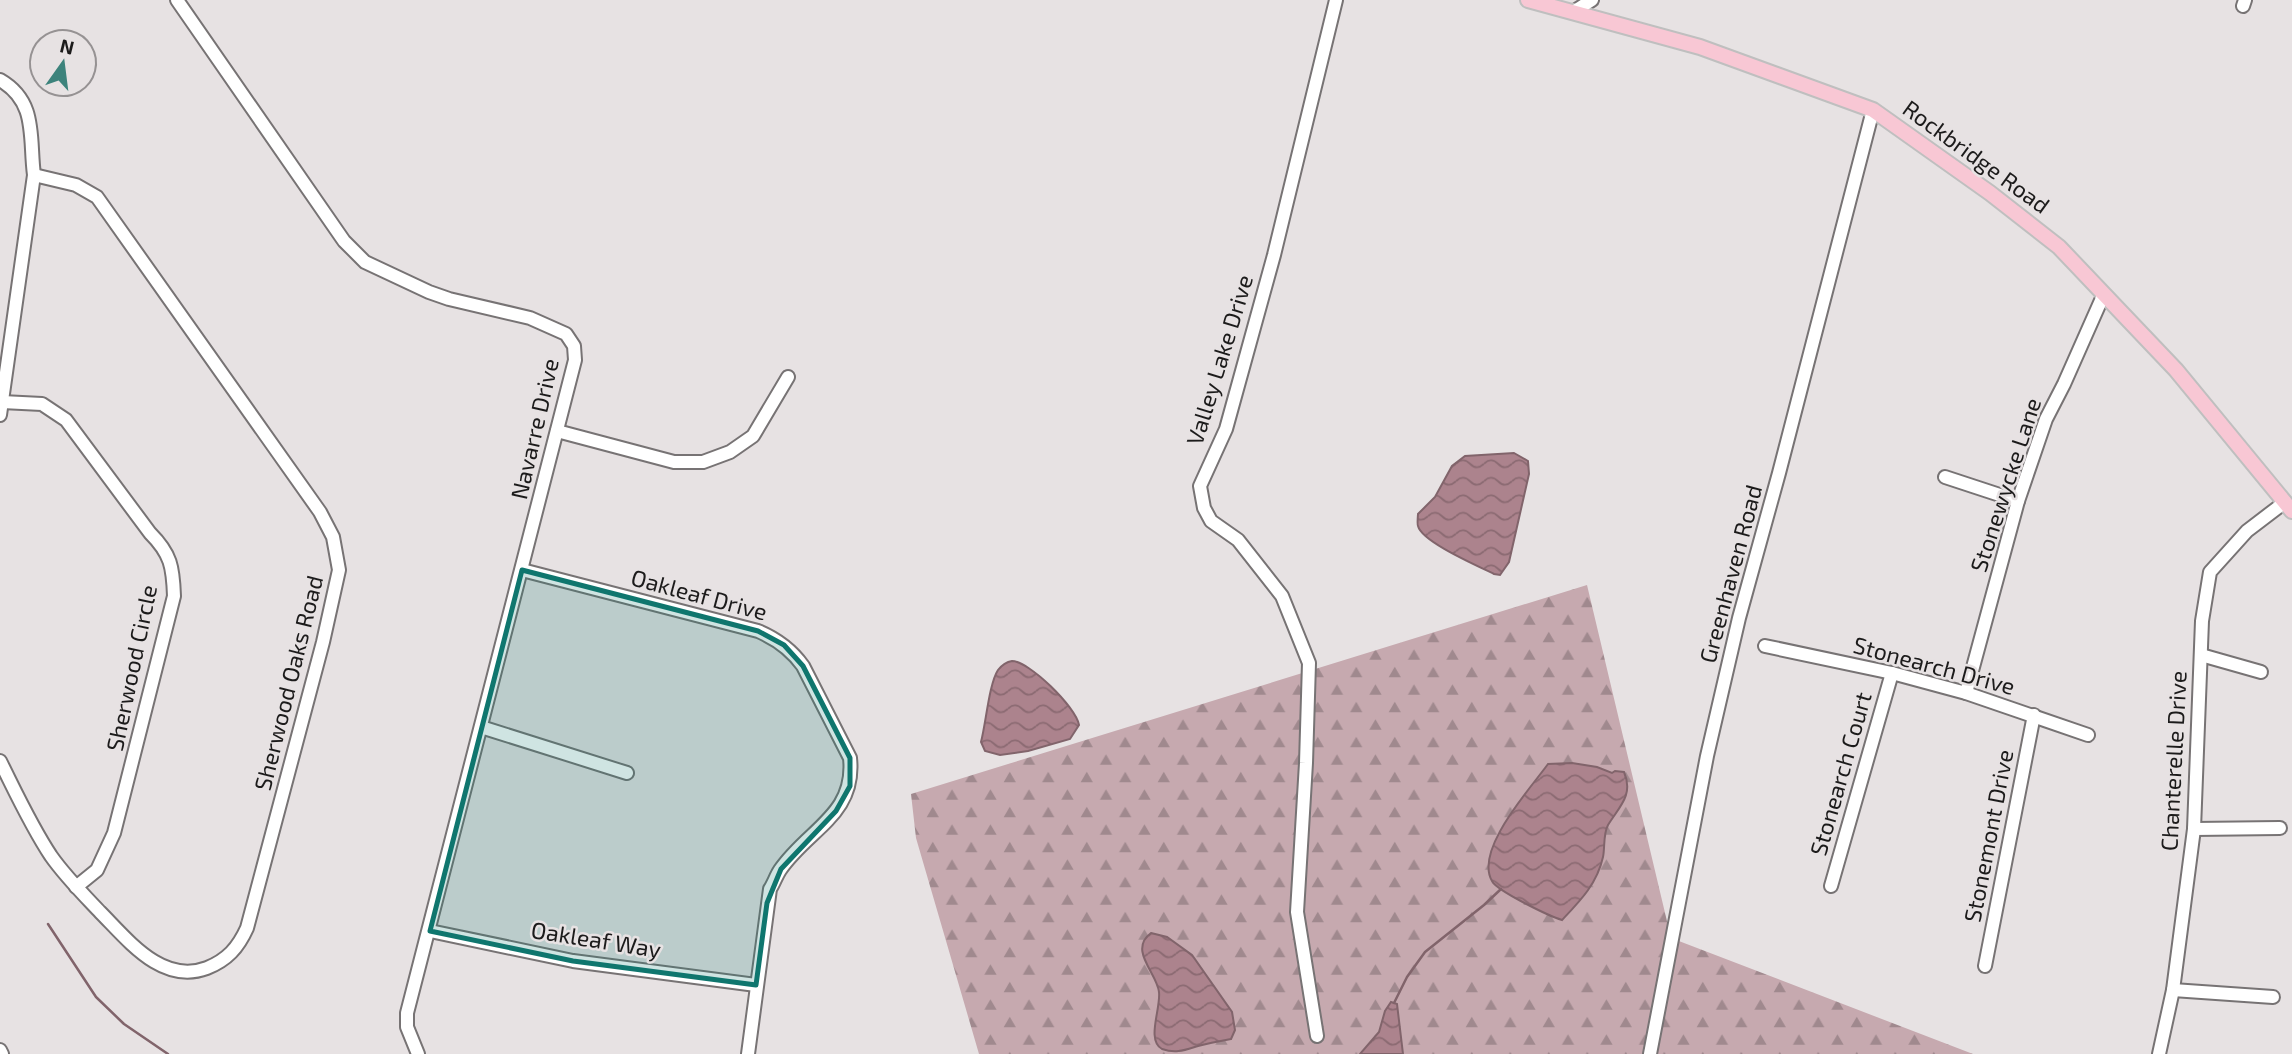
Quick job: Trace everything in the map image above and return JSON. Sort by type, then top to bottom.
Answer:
[{"type":"main road","name":"Rockbridge Road","points":[[1528,0],[1700,47],[1874,110],[1990,193],[2059,247],[2176,370],[2288,507]]},
{"type":"street","name":"Navarre Drive","points":[[177,0],[344,241],[365,262],[449,299],[530,318],[566,334],[573,345],[575,360],[523,570],[407,1013],[407,1027],[418,1054]]},
{"type":"street","name":"Valley Lake Drive","points":[[1317,1036],[1297,912],[1309,663],[1282,596],[1238,540],[1211,521],[1204,508],[1200,486],[1226,429],[1274,255],[1336,0]]},
{"type":"street","points":[[1573,12],[1592,0]]},
{"type":"street","points":[[0,80],[17,93],[28,114],[31,123],[34,175],[1,408]]},
{"type":"street","name":"Greenhaven Road","points":[[1650,1054],[1707,756],[1739,618],[1874,110]]},
{"type":"street","name":"Sherwood Oaks Road","points":[[0,761],[36,833],[52,858],[136,949],[155,963],[168,968],[197,972],[222,962],[241,941],[247,928],[339,570],[333,537],[320,512],[97,197],[76,185],[34,175]]},
{"type":"street","name":"Stonewycke Lane","points":[[1966,693],[2018,501],[2046,419],[2103,296]]},
{"type":"street","points":[[557,431],[674,462],[703,462],[730,452],[753,436],[788,377]]},
{"type":"street","name":"Sherwood Circle","points":[[1,408],[42,404],[66,420],[150,533],[160,542],[173,568],[174,596],[114,833],[97,870],[76,887]]},
{"type":"street","points":[[1945,477],[2018,501]]},
{"type":"street","name":"Chanterelle Drive","points":[[2159,1054],[2173,990],[2194,829],[2202,621],[2210,572],[2247,531],[2288,507]]},
{"type":"street","name":"Oakleaf Drive","points":[[523,570],[758,631],[784,645],[803,666],[850,758],[852,772],[845,800],[781,869],[770,889],[748,1054]]},
{"type":"street","name":"Stonearch Drive","points":[[1765,646],[1892,673],[1966,693],[2088,735]]},
{"type":"street","points":[[2201,655],[2261,672]]},
{"type":"street","name":"Stonearch Court","points":[[1831,886],[1892,673]]},
{"type":"street","name":"Stonemont Drive","points":[[1985,966],[2034,715]]},
{"type":"street","points":[[481,727],[627,773]]},
{"type":"street","points":[[2194,829],[2280,828]]},
{"type":"street","name":"Oakleaf Way","points":[[430,931],[573,961],[757,985]]},
{"type":"street","points":[[2173,990],[2273,997]]},
{"type":"highlighted area","points":[[522,570],[758,631],[784,645],[803,666],[850,758],[850,786],[836,811],[781,869],[767,903],[756,985],[573,961],[430,931]]},
{"type":"green space","points":[[1587,585],[1671,938],[1973,1054],[979,1054],[916,838],[911,794]]},
{"type":"water","points":[[1514,453],[1528,461],[1529,474],[1509,562],[1500,575],[1464,560],[1429,539],[1418,526],[1418,514],[1435,497],[1452,466],[1465,456]]},
{"type":"water","points":[[1012,661],[1029,668],[1051,686],[1070,707],[1079,725],[1070,739],[1028,751],[1000,755],[985,751],[981,742],[992,684],[998,670]]},
{"type":"water","points":[[1572,763],[1597,767],[1612,773],[1624,772],[1627,787],[1624,800],[1606,829],[1603,857],[1597,876],[1562,920],[1503,891],[1492,881],[1488,868],[1497,837],[1506,820],[1548,764]]},
{"type":"water","points":[[1151,933],[1167,937],[1192,955],[1232,1012],[1235,1030],[1231,1039],[1176,1051],[1162,1049],[1157,1045],[1155,1031],[1159,992],[1142,947]]},
{"type":"water","points":[[1391,1002],[1397,1004],[1403,1054],[1360,1054],[1379,1032],[1385,1011]]},
{"type":"waterway","points":[[1394,1003],[1407,977],[1425,952],[1501,889]]},
{"type":"waterway","points":[[48,924],[96,997],[124,1024],[168,1054]]}]
